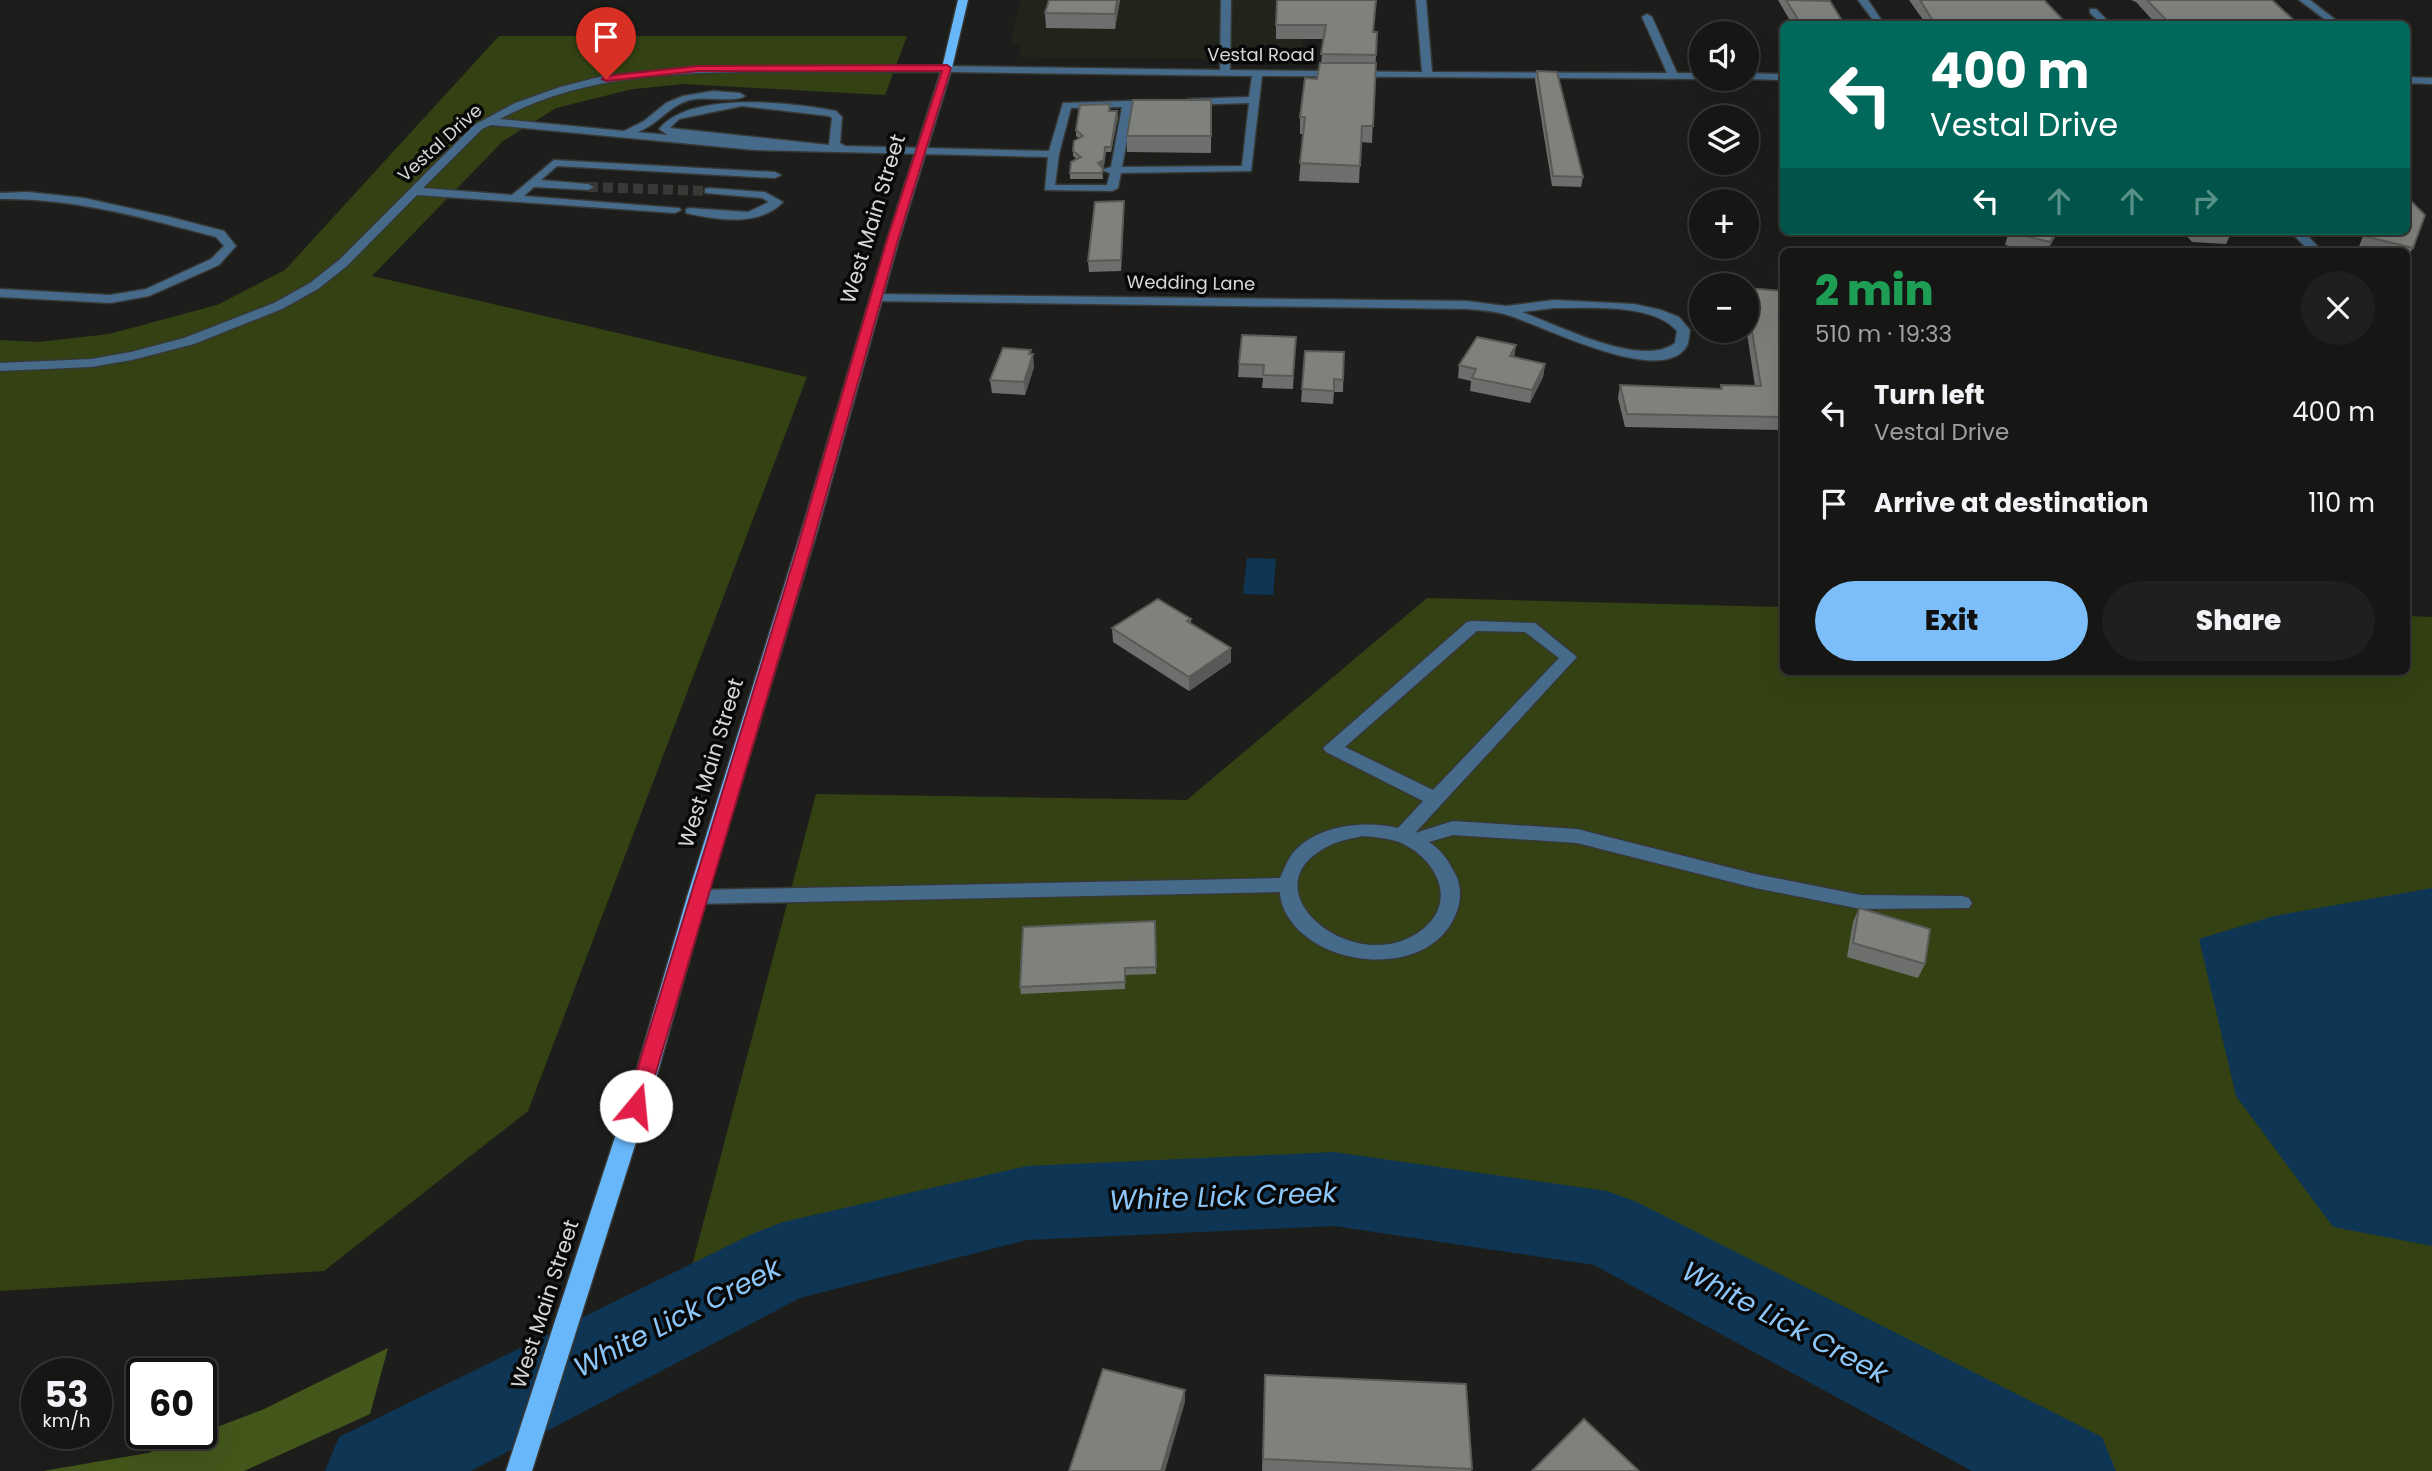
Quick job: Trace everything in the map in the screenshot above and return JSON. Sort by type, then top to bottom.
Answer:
[{"type":"main road","name":"West Main Street","points":[[519,1471],[644,1082],[697,897],[806,543],[876,298],[947,68],[963,0]]},
{"type":"main road","name":"West Main Street","points":[[947,68],[975,0]]},
{"type":"street","points":[[1225,72],[1226,0]]},
{"type":"street","points":[[1422,0],[1427,74]]},
{"type":"street","points":[[1863,0],[1878,21]]},
{"type":"street","points":[[2304,0],[2332,21]]},
{"type":"street","points":[[2093,11],[2103,21]]},
{"type":"street","points":[[1647,17],[1673,76]]},
{"type":"street","name":"Vestal Road","points":[[947,68],[1689,76]]},
{"type":"street","name":"Vestal Drive","points":[[0,367],[91,363],[132,356],[189,341],[278,306],[314,286],[343,263],[413,191],[487,121],[504,111],[570,85],[653,72],[698,69],[947,68]]},
{"type":"street","points":[[1113,146],[1247,169],[1257,72]]},
{"type":"street","points":[[1759,76],[1780,77]]},
{"type":"street","points":[[2410,80],[2432,81]]},
{"type":"street","points":[[611,134],[650,125],[668,106],[682,99],[702,95],[725,95],[838,108],[847,114],[841,141],[845,150]]},
{"type":"street","points":[[1178,102],[1254,100]]},
{"type":"street","points":[[1128,104],[1113,146],[1112,188],[1049,188],[1060,148],[1067,105],[1166,103]]},
{"type":"street","points":[[757,104],[832,113],[837,117],[834,144],[845,150],[671,133],[664,129],[675,117],[727,105],[757,104]]},
{"type":"street","points":[[1060,148],[1079,119]]},
{"type":"street","points":[[487,121],[754,147],[845,150],[1060,148]]},
{"type":"street","points":[[515,198],[554,163],[775,175]]},
{"type":"street","points":[[532,183],[588,187]]},
{"type":"street","points":[[413,191],[675,210]]},
{"type":"street","points":[[690,211],[754,215],[770,210],[777,202],[765,195],[709,191]]},
{"type":"street","points":[[0,197],[33,194],[97,203],[220,234],[230,246],[215,262],[149,292],[110,299],[0,293]]},
{"type":"street","points":[[2300,235],[2313,248]]},
{"type":"street","name":"Wedding Lane","points":[[876,298],[1467,305],[1506,310],[1599,345],[1638,356],[1668,356],[1681,346],[1684,335],[1679,324],[1670,318],[1627,306],[1554,304],[1506,310]]},
{"type":"street","points":[[1407,838],[1435,799],[1569,657],[1529,627],[1473,626],[1332,748],[1435,799]]},
{"type":"street","points":[[1407,838],[1453,828],[1577,836],[1755,881],[1861,901],[1962,903]]},
{"type":"street","points":[[1362,829],[1388,832],[1407,838],[1433,854],[1446,872],[1452,891],[1449,911],[1438,929],[1419,943],[1394,951],[1367,953],[1340,947],[1316,935],[1298,918],[1289,898],[1288,877],[1297,858],[1314,843],[1336,833],[1362,829]]},
{"type":"street","points":[[697,897],[1289,886]]},
{"type":"shaded area","points":[[1021,0],[1299,0],[1304,60],[1018,57],[1021,45],[1011,42]]},
{"type":"green space","points":[[499,36],[907,36],[885,95],[684,84],[633,89],[556,108],[503,141],[372,276],[807,377],[528,1111],[324,1271],[0,1291],[0,340],[39,342],[109,334],[217,305],[285,270]]},
{"type":"green space","points":[[1427,598],[1780,607],[1780,675],[2410,675],[2410,616],[2432,617],[2432,1471],[2068,1471],[1607,1229],[1334,1189],[1027,1203],[783,1262],[679,1315],[816,794],[1187,800]]},
{"type":"green space","points":[[388,1348],[370,1414],[244,1471],[43,1471],[159,1449],[217,1449],[217,1427],[262,1410]]},
{"type":"water","points":[[1247,558],[1276,559],[1273,595],[1243,594]]},
{"type":"water","points":[[2432,888],[2432,1246],[2333,1227],[2236,1096],[2199,939],[2274,916]]},
{"type":"building","points":[[1049,0],[1117,0],[1115,14],[1045,13]]},
{"type":"building","points":[[1277,0],[1376,0],[1373,32],[1377,32],[1376,55],[1321,54],[1326,25],[1276,25]]},
{"type":"building","points":[[1786,0],[1830,1],[1842,21],[1799,21]]},
{"type":"building","points":[[1920,0],[2044,0],[2064,21],[1933,21]]},
{"type":"building","points":[[2147,0],[2272,0],[2295,21],[2167,21]]},
{"type":"building","points":[[1320,63],[1376,63],[1373,126],[1362,126],[1360,166],[1300,163],[1305,117],[1300,117],[1305,78],[1317,79]]},
{"type":"building","points":[[1537,71],[1557,72],[1583,177],[1553,176]]},
{"type":"building","points":[[1133,100],[1211,100],[1211,136],[1127,136]]},
{"type":"building","points":[[1110,104],[1109,111],[1117,111],[1111,147],[1105,147],[1104,160],[1098,163],[1103,168],[1102,173],[1070,173],[1071,162],[1081,157],[1073,151],[1074,141],[1083,136],[1076,130],[1080,105]]},
{"type":"building","points":[[2410,200],[2425,215],[2413,248],[2364,236],[2410,235]]},
{"type":"building","points":[[1124,201],[1121,260],[1088,261],[1095,202]]},
{"type":"building","points":[[2021,235],[2054,235],[2050,242]]},
{"type":"building","points":[[1759,289],[1780,291],[1780,417],[1627,414],[1620,385],[1722,389],[1721,385],[1761,386],[1754,343],[1759,343]]},
{"type":"building","points":[[1242,335],[1296,337],[1293,376],[1263,375],[1264,365],[1239,364]]},
{"type":"building","points":[[1477,337],[1516,345],[1510,356],[1545,364],[1532,390],[1472,378],[1476,369],[1459,365]]},
{"type":"building","points":[[1003,348],[1031,350],[1029,354],[1033,354],[1024,382],[990,380]]},
{"type":"building","points":[[1305,351],[1344,352],[1343,380],[1334,379],[1334,391],[1302,389]]},
{"type":"building","points":[[1158,599],[1191,619],[1187,621],[1231,648],[1189,677],[1112,628]]},
{"type":"building","points":[[1859,908],[1930,929],[1925,964],[1853,943]]},
{"type":"building","points":[[1155,921],[1156,967],[1125,968],[1125,982],[1020,987],[1023,927]]},
{"type":"building","points":[[1103,1369],[1185,1390],[1161,1471],[1069,1471]]},
{"type":"building","points":[[1265,1375],[1466,1384],[1472,1469],[1263,1459]]},
{"type":"building","points":[[1584,1419],[1639,1471],[1532,1471]]},
{"type":"waterway","name":"White Lick Creek","points":[[373,1471],[783,1262],[1027,1203],[1334,1189],[1607,1229],[2068,1471]]},
{"type":"tunnel","points":[[588,187],[709,191]]},
{"type":"route","points":[[606,79],[698,69],[947,68],[893,240],[804,549],[636,1106]]}]
